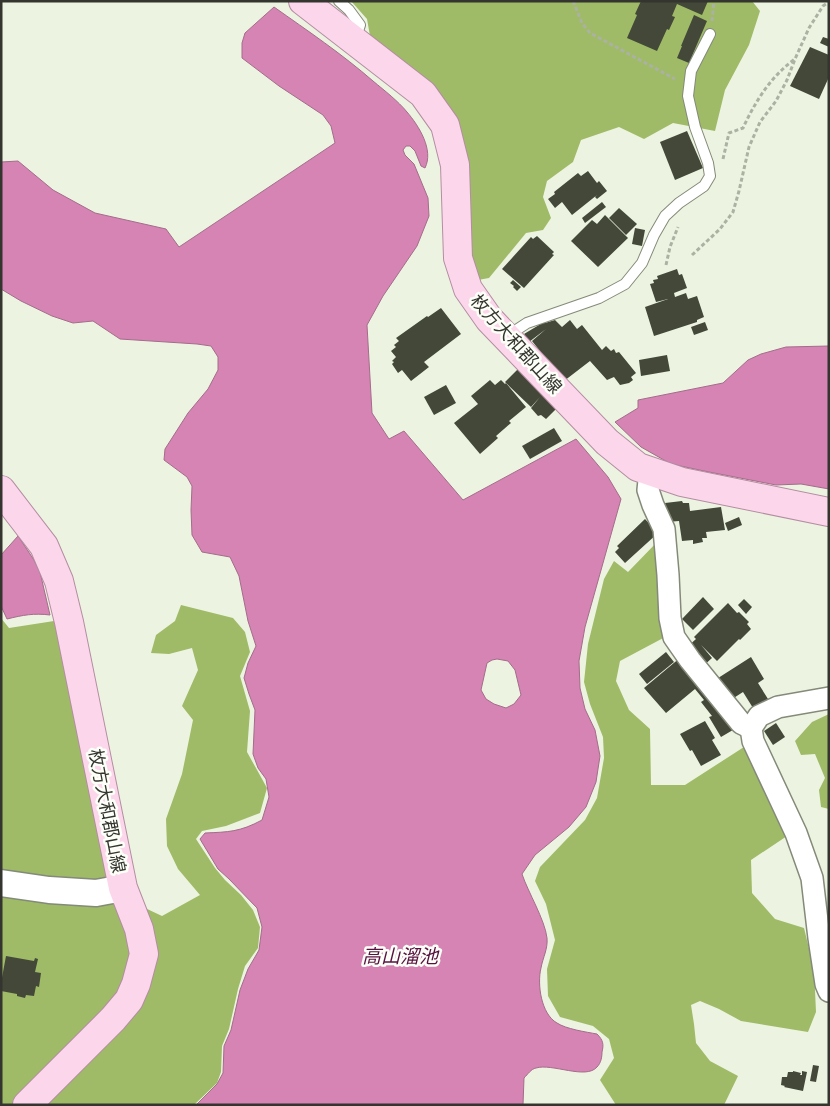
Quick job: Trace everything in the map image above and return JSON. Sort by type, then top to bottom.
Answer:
[{"type":"main road","name":"枚方大和郡山線","points":[[303,1],[423,94],[445,125],[455,165],[458,258],[468,289],[489,318],[506,337],[607,442],[638,467],[682,482],[829,512]]},
{"type":"main road","name":"枚方大和郡山線","points":[[1,490],[44,546],[59,581],[123,888],[139,928],[144,954],[136,984],[129,1000],[113,1019],[27,1105]]},
{"type":"street","points":[[650,471],[648,490],[664,529],[670,618],[674,637],[690,660],[741,723],[751,728]]},
{"type":"street","points":[[828,987],[819,938],[812,878],[796,833],[753,741],[751,728],[759,716],[778,707],[829,698]]},
{"type":"street","points":[[1,883],[49,890],[96,893],[123,888]]},
{"type":"lane","points":[[339,1],[349,10],[360,25],[355,41]]},
{"type":"lane","points":[[506,337],[526,324],[599,298],[625,284],[642,263],[654,235],[666,216],[679,203],[704,186],[710,176],[708,162],[694,127],[688,96],[691,71],[710,34]]},
{"type":"path","points":[[573,1],[582,23],[590,33],[689,86]]},
{"type":"path","points":[[692,255],[720,229],[732,212],[749,147],[760,122],[776,101],[788,80],[795,59],[810,28],[823,6],[829,2]]},
{"type":"path","points":[[710,176],[723,159],[729,133],[743,128],[752,108],[767,86],[795,59]]},
{"type":"path","points":[[666,265],[681,214],[679,203]]},
{"type":"green space","points":[[351,1],[752,1],[760,11],[749,45],[725,90],[715,131],[673,123],[644,139],[619,127],[581,140],[573,162],[547,181],[543,197],[551,218],[543,230],[526,233],[489,278],[478,280],[470,265],[465,153],[370,36],[367,19]]},
{"type":"green space","points":[[660,539],[667,636],[620,661],[616,681],[629,710],[650,729],[651,785],[685,785],[744,747],[790,834],[751,860],[752,893],[775,919],[804,928],[814,969],[816,1012],[808,1032],[741,1021],[700,1001],[691,1005],[696,1043],[710,1061],[738,1076],[724,1105],[616,1105],[600,1080],[614,1058],[609,1039],[593,1026],[560,1017],[548,996],[547,969],[555,940],[546,904],[535,881],[540,867],[585,820],[597,798],[604,758],[603,737],[590,704],[584,682],[588,644],[604,579],[614,561],[628,572]]},
{"type":"green space","points":[[181,605],[233,618],[245,632],[250,652],[240,676],[250,711],[247,752],[267,788],[260,813],[226,826],[202,831],[196,839],[215,868],[253,910],[260,927],[258,948],[245,966],[229,1029],[222,1046],[221,1072],[217,1083],[194,1105],[1,1105],[1,618],[9,628],[54,621],[87,776],[145,908],[162,916],[200,895],[178,869],[167,846],[166,819],[182,774],[193,720],[182,706],[198,670],[192,648],[169,654],[151,653],[156,635],[175,621]]},
{"type":"green space","points":[[829,714],[829,809],[821,807],[819,790],[825,778],[815,754],[801,755],[795,741],[812,722]]},
{"type":"water","name":"高山溜池","points":[[274,7],[337,52],[391,96],[412,118],[424,138],[428,154],[425,168],[421,166],[415,151],[410,146],[406,146],[403,150],[405,155],[414,164],[428,198],[429,216],[417,246],[383,296],[367,325],[372,413],[389,439],[404,431],[463,500],[576,439],[608,477],[621,499],[585,627],[579,661],[580,688],[585,709],[595,730],[600,756],[596,782],[586,807],[569,827],[535,855],[522,874],[546,931],[547,942],[540,975],[540,990],[547,1013],[561,1025],[597,1034],[601,1038],[603,1047],[599,1064],[592,1071],[577,1072],[543,1067],[533,1069],[524,1078],[523,1105],[196,1105],[217,1084],[223,1073],[224,1046],[231,1030],[240,990],[248,969],[259,950],[262,927],[257,908],[218,869],[200,839],[205,833],[234,831],[262,820],[269,797],[266,779],[258,768],[253,754],[255,710],[244,678],[248,663],[256,646],[248,621],[239,576],[230,557],[202,552],[192,535],[192,486],[187,477],[164,460],[165,449],[188,413],[208,389],[218,370],[218,357],[211,346],[120,339],[93,321],[73,323],[52,316],[1,289],[1,162],[18,161],[53,190],[95,213],[166,229],[179,247],[335,143],[331,126],[323,115],[279,86],[242,58],[242,43],[245,33]],"holes":[[[497,659],[508,661],[515,670],[521,695],[514,704],[506,708],[486,699],[481,690],[487,663]]]},
{"type":"water","points":[[829,346],[829,489],[801,484],[776,485],[671,464],[641,447],[615,422],[638,408],[638,400],[723,383],[748,360],[761,354],[786,347]]},
{"type":"water","points":[[18,536],[40,572],[50,615],[28,615],[7,619],[1,606],[1,555]]},
{"type":"building","points":[[641,1],[708,1],[702,15],[677,4],[672,16],[675,17],[657,51],[627,38]]},
{"type":"building","points":[[694,15],[707,21],[689,63],[677,58]]},
{"type":"building","points":[[823,37],[829,39],[829,47],[820,43]]},
{"type":"building","points":[[810,47],[829,55],[829,77],[819,99],[790,86]]},
{"type":"building","points":[[687,131],[703,168],[675,180],[660,142]]},
{"type":"building","points":[[588,171],[597,183],[599,181],[607,191],[597,199],[595,197],[597,195],[572,215],[562,202],[555,208],[548,199],[555,194],[554,192],[578,173],[581,176]]},
{"type":"building","points":[[602,202],[606,207],[585,223],[582,218]]},
{"type":"building","points":[[619,208],[637,224],[626,235],[609,218]]},
{"type":"building","points":[[605,215],[628,238],[598,267],[571,241],[592,220],[597,224]]},
{"type":"building","points":[[635,228],[645,230],[642,246],[632,244]]},
{"type":"building","points":[[537,236],[554,252],[552,254],[554,255],[524,288],[502,269],[531,237],[533,239]]},
{"type":"building","points":[[677,269],[679,275],[682,274],[687,288],[674,293],[675,297],[686,293],[688,299],[697,296],[704,317],[697,320],[697,322],[654,336],[645,307],[668,299],[656,302],[650,284],[654,283],[653,280],[658,279],[657,276]]},
{"type":"building","points":[[513,280],[521,287],[517,291],[510,283]]},
{"type":"building","points":[[441,308],[461,334],[424,362],[429,367],[411,381],[402,370],[398,373],[392,364],[396,357],[391,351],[399,341],[396,338]]},
{"type":"building","points":[[555,320],[562,327],[570,320],[577,329],[582,325],[602,350],[606,346],[611,351],[614,349],[616,353],[619,352],[636,373],[631,377],[633,380],[620,385],[614,377],[607,380],[590,361],[564,381],[532,341],[546,329],[529,342],[524,334],[544,322]]},
{"type":"building","points":[[705,322],[708,330],[694,335],[691,327]]},
{"type":"building","points":[[667,355],[670,371],[641,376],[639,360]]},
{"type":"building","points":[[519,368],[558,407],[546,419],[541,415],[538,416],[531,408],[540,397],[531,407],[505,382]]},
{"type":"building","points":[[490,380],[495,385],[501,380],[506,383],[526,407],[509,421],[511,423],[496,436],[498,438],[480,454],[454,423],[478,404],[471,396]]},
{"type":"building","points":[[446,385],[456,403],[434,415],[424,397]]},
{"type":"building","points":[[554,428],[562,441],[530,459],[522,446]]},
{"type":"building","points":[[682,501],[683,503],[689,503],[690,511],[721,507],[725,530],[706,532],[707,538],[702,538],[703,542],[693,544],[693,540],[682,541],[679,521],[667,522],[665,503]]},
{"type":"building","points":[[739,517],[742,525],[728,531],[725,523]]},
{"type":"building","points":[[645,519],[658,533],[625,563],[615,552],[619,548],[617,546]]},
{"type":"building","points":[[703,597],[714,609],[693,630],[682,619]]},
{"type":"building","points":[[744,599],[752,607],[746,614],[738,605]]},
{"type":"building","points":[[728,603],[749,622],[747,624],[751,629],[717,661],[701,645],[712,658],[701,668],[686,648],[696,639],[694,637]]},
{"type":"building","points":[[666,652],[674,662],[647,684],[639,674]]},
{"type":"building","points":[[681,657],[738,727],[721,737],[709,717],[712,716],[701,702],[704,700],[695,689],[666,713],[644,688]]},
{"type":"building","points":[[751,657],[764,679],[758,683],[768,699],[753,708],[743,692],[729,701],[715,680]]},
{"type":"building","points":[[705,721],[715,738],[712,740],[721,755],[701,766],[680,734]]},
{"type":"building","points":[[776,723],[785,737],[773,745],[764,731]]},
{"type":"building","points":[[6,956],[34,961],[35,958],[38,959],[35,972],[41,973],[39,987],[36,986],[34,996],[26,995],[25,998],[17,996],[17,994],[1,991]]},
{"type":"building","points":[[813,1065],[819,1066],[816,1082],[810,1081]]},
{"type":"building","points":[[802,1071],[807,1072],[803,1091],[781,1085],[782,1077],[787,1077],[788,1072],[801,1073],[800,1075],[802,1075]]}]
